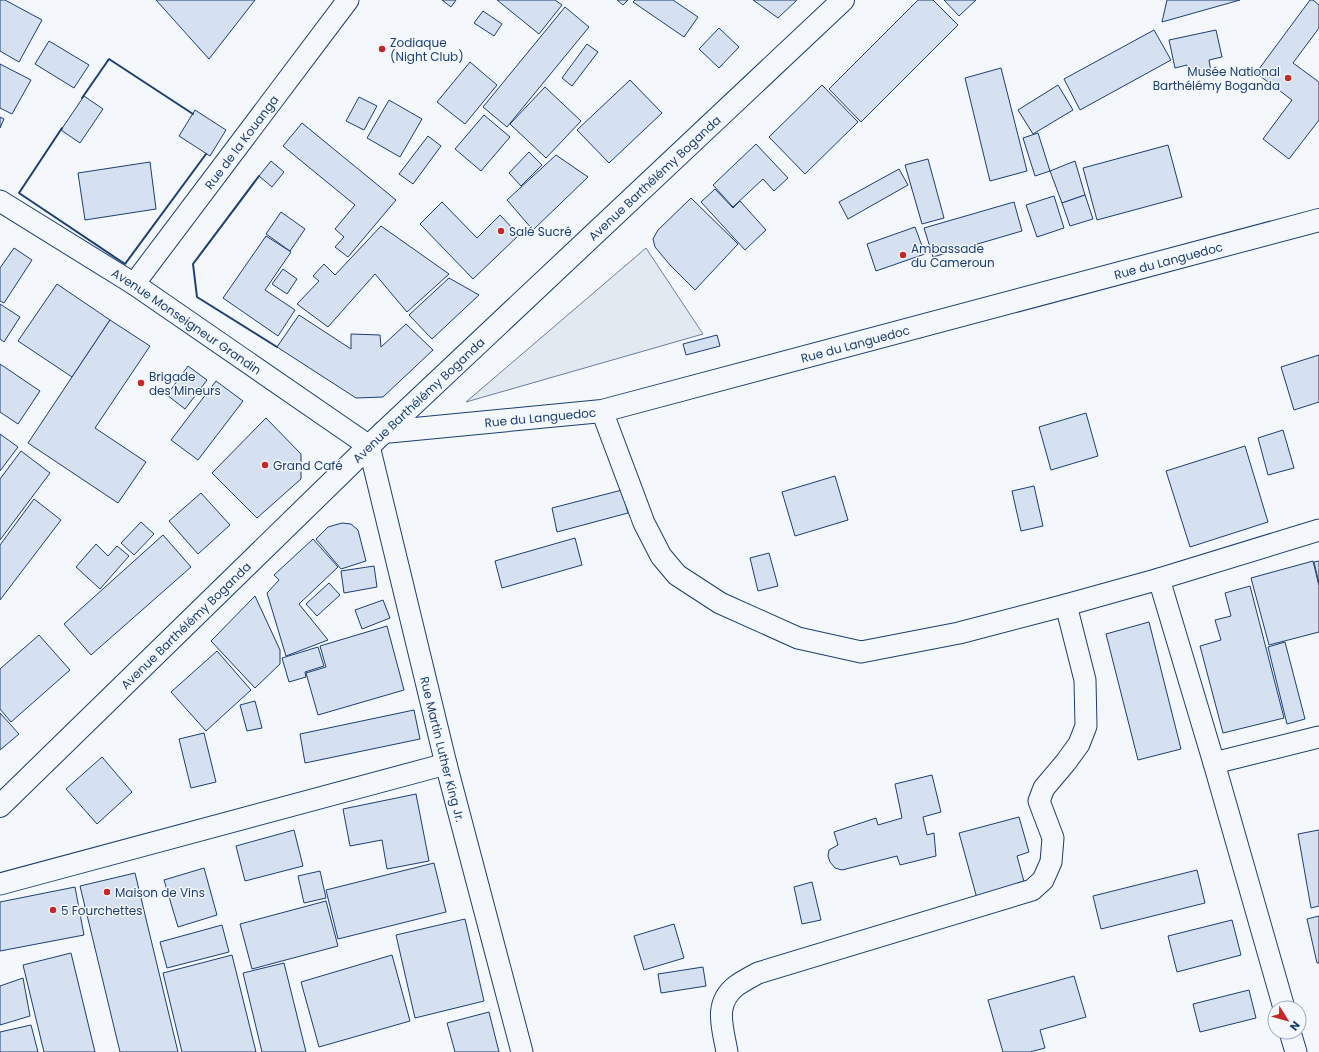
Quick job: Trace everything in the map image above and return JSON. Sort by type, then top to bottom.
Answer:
[{"type":"main road","name":"Avenue Barthélémy Boganda","points":[[1,804],[377,439],[844,0]]},
{"type":"main road","name":"Rue du Languedoc","points":[[377,439],[602,411],[1319,220]]},
{"type":"street","name":"Rue de la Kouanga","points":[[134,284],[348,0]]},
{"type":"street","name":"Avenue Monseigneur Grandin","points":[[0,201],[134,284],[377,439]]},
{"type":"street","points":[[602,411],[644,523],[661,556],[677,575],[720,603],[798,638],[862,652],[959,633],[1066,605],[1159,580],[1319,530]]},
{"type":"street","name":"Rue Martin Luther King Jr.","points":[[377,439],[446,764],[522,1052]]},
{"type":"street","points":[[1159,580],[1214,763],[1282,1000]]},
{"type":"street","points":[[728,1052],[720,1014],[726,996],[736,986],[758,973],[1032,890],[1043,880],[1051,862],[1053,838],[1039,801],[1044,788],[1079,744],[1086,726],[1085,680],[1066,605]]},
{"type":"street","points":[[1214,763],[1319,737]]},
{"type":"street","points":[[0,884],[446,764]]},
{"type":"street","points":[[1292,1040],[1296,1052]]},
{"type":"shaded area","points":[[646,248],[703,334],[466,402]]},
{"type":"building","points":[[0,0],[5,0],[42,20],[19,62],[0,51]]},
{"type":"building","points":[[156,0],[255,0],[209,59]]},
{"type":"building","points":[[442,0],[456,0],[451,7]]},
{"type":"building","points":[[497,0],[555,0],[562,5],[539,34]]},
{"type":"building","points":[[617,0],[628,0],[623,5]]},
{"type":"building","points":[[635,0],[673,0],[698,17],[684,37],[633,2]]},
{"type":"building","points":[[753,0],[797,0],[778,18]]},
{"type":"building","points":[[918,0],[933,0],[958,25],[861,122],[829,89]]},
{"type":"building","points":[[944,0],[976,0],[959,16]]},
{"type":"building","points":[[1167,0],[1240,0],[1162,22]]},
{"type":"building","name":"Musée National Barthélémy Boganda","points":[[1310,0],[1313,0],[1319,5],[1319,28],[1293,63],[1319,82],[1319,120],[1289,159],[1263,139],[1292,100],[1256,73]]},
{"type":"building","points":[[565,7],[589,27],[507,127],[483,107]]},
{"type":"building","points":[[483,11],[502,24],[494,36],[474,23]]},
{"type":"building","points":[[719,28],[739,47],[719,68],[699,49]]},
{"type":"building","points":[[1154,30],[1171,60],[1080,110],[1064,79]]},
{"type":"building","points":[[1216,30],[1222,57],[1209,60],[1211,72],[1189,77],[1187,65],[1175,68],[1169,40]]},
{"type":"building","points":[[49,41],[89,65],[74,88],[35,64]]},
{"type":"building","points":[[587,44],[598,52],[572,86],[562,78]]},
{"type":"building","points":[[470,62],[497,85],[465,124],[437,102]]},
{"type":"building","points":[[0,64],[31,80],[12,114],[0,108]]},
{"type":"building","points":[[1001,68],[1027,171],[990,181],[965,78]]},
{"type":"building","points":[[630,80],[662,113],[609,163],[577,130]]},
{"type":"building","points":[[822,85],[858,122],[805,174],[769,137]]},
{"type":"building","points":[[1058,85],[1073,110],[1033,134],[1018,110]]},
{"type":"building","points":[[545,87],[581,121],[546,158],[510,124]]},
{"type":"building","points":[[84,96],[103,109],[80,143],[61,130]]},
{"type":"building","points":[[359,97],[377,106],[364,130],[346,121]]},
{"type":"building","points":[[389,100],[422,119],[400,157],[367,138]]},
{"type":"building","points":[[195,110],[226,130],[210,156],[179,136]]},
{"type":"building","points":[[484,115],[510,137],[481,171],[455,149]]},
{"type":"building","points":[[0,117],[4,119],[0,128]]},
{"type":"building","points":[[302,123],[396,200],[348,257],[335,247],[344,237],[335,229],[355,205],[283,146]]},
{"type":"building","points":[[1038,133],[1050,171],[1035,176],[1023,138]]},
{"type":"building","points":[[428,136],[441,146],[413,184],[399,174]]},
{"type":"building","points":[[756,144],[788,178],[774,191],[763,179],[733,207],[713,185]]},
{"type":"building","points":[[1168,145],[1182,197],[1097,220],[1083,168]]},
{"type":"building","points":[[529,152],[542,165],[521,186],[509,173]]},
{"type":"building","points":[[556,155],[588,177],[533,230],[507,200]]},
{"type":"building","points":[[928,159],[944,218],[922,224],[905,165]]},
{"type":"building","points":[[271,161],[284,172],[272,187],[259,176]]},
{"type":"building","points":[[1075,161],[1085,195],[1062,203],[1050,171]]},
{"type":"building","points":[[150,162],[156,209],[85,220],[78,173]]},
{"type":"building","points":[[899,169],[908,185],[848,219],[839,202]]},
{"type":"building","points":[[715,189],[733,208],[740,201],[766,230],[745,250],[701,202]]},
{"type":"building","points":[[1085,195],[1093,219],[1070,226],[1062,203]]},
{"type":"building","points":[[1054,196],[1064,228],[1037,237],[1026,205]]},
{"type":"building","points":[[691,198],[738,244],[695,290],[670,265],[655,247],[653,239],[658,230]]},
{"type":"building","points":[[442,202],[477,238],[500,215],[519,235],[473,279],[420,224]]},
{"type":"building","points":[[1014,202],[1022,231],[933,257],[924,228]]},
{"type":"building","points":[[281,212],[305,229],[290,251],[266,234]]},
{"type":"building","points":[[381,226],[449,274],[407,312],[375,274],[328,327],[297,304],[319,281],[313,276],[324,264],[335,275]]},
{"type":"building","points":[[915,227],[925,254],[876,271],[867,244]]},
{"type":"building","points":[[266,236],[291,252],[265,290],[295,310],[278,336],[223,298]]},
{"type":"building","points":[[14,248],[32,260],[4,303],[0,301],[0,268]]},
{"type":"building","points":[[283,269],[297,279],[287,294],[272,284]]},
{"type":"building","points":[[449,278],[479,295],[432,339],[409,315]]},
{"type":"building","points":[[57,284],[110,320],[72,377],[18,341]]},
{"type":"building","points":[[0,304],[20,317],[4,342],[0,339]]},
{"type":"building","points":[[299,315],[351,349],[351,334],[380,335],[381,347],[406,324],[433,350],[383,397],[356,398],[277,347]]},
{"type":"building","points":[[110,320],[150,346],[95,428],[146,462],[118,503],[28,443]]},
{"type":"building","points":[[717,335],[720,346],[686,355],[683,344]]},
{"type":"building","points":[[1319,355],[1319,402],[1294,410],[1281,367]]},
{"type":"building","points":[[0,364],[40,391],[18,424],[0,412]]},
{"type":"building","points":[[188,366],[207,380],[185,409],[167,395]]},
{"type":"building","points":[[216,381],[243,401],[198,460],[171,440]]},
{"type":"building","points":[[1086,413],[1098,456],[1051,470],[1039,427]]},
{"type":"building","points":[[266,418],[301,454],[301,479],[257,518],[212,473]]},
{"type":"building","points":[[1283,430],[1294,468],[1268,475],[1258,438]]},
{"type":"building","points":[[0,434],[18,447],[0,471]]},
{"type":"building","points":[[1245,446],[1268,522],[1190,547],[1166,471]]},
{"type":"building","points":[[21,451],[50,473],[0,540],[0,479]]},
{"type":"building","points":[[835,476],[848,520],[795,536],[782,492]]},
{"type":"building","points":[[1034,486],[1043,526],[1021,531],[1012,491]]},
{"type":"building","points":[[622,490],[628,513],[557,532],[552,508]]},
{"type":"building","points":[[201,493],[230,525],[198,554],[169,521]]},
{"type":"building","points":[[34,499],[61,520],[0,600],[0,545]]},
{"type":"building","points":[[141,522],[154,534],[134,555],[121,543]]},
{"type":"building","points":[[342,523],[351,524],[358,530],[366,561],[341,569],[316,539],[328,527]]},
{"type":"building","points":[[163,535],[191,567],[91,655],[64,624]]},
{"type":"building","points":[[575,538],[582,565],[502,588],[495,561]]},
{"type":"building","points":[[313,539],[338,567],[299,604],[328,640],[286,656],[267,593],[279,580],[274,575]]},
{"type":"building","points":[[96,544],[108,556],[117,546],[129,556],[100,589],[76,567]]},
{"type":"building","points":[[769,553],[778,586],[758,591],[750,558]]},
{"type":"building","points":[[1313,561],[1319,586],[1319,632],[1269,645],[1251,578]]},
{"type":"building","points":[[1319,561],[1319,583],[1314,562]]},
{"type":"building","points":[[374,566],[377,587],[344,593],[341,571]]},
{"type":"building","points":[[329,583],[340,595],[317,616],[306,604]]},
{"type":"building","points":[[1250,586],[1284,718],[1223,733],[1200,646],[1221,640],[1215,620],[1231,616],[1225,593]]},
{"type":"building","points":[[255,596],[280,650],[280,664],[255,688],[211,641]]},
{"type":"building","points":[[383,600],[390,618],[362,629],[355,610]]},
{"type":"building","points":[[1149,622],[1181,749],[1138,760],[1106,634]]},
{"type":"building","points":[[387,626],[404,690],[318,715],[306,673],[326,667],[320,646]]},
{"type":"building","points":[[39,635],[70,670],[11,722],[0,709],[0,669]]},
{"type":"building","points":[[1285,642],[1305,719],[1287,724],[1268,647]]},
{"type":"building","points":[[318,647],[324,666],[305,672],[306,677],[289,682],[282,658]]},
{"type":"building","points":[[217,651],[251,690],[206,731],[171,692]]},
{"type":"building","points":[[255,701],[262,728],[247,731],[240,705]]},
{"type":"building","points":[[414,710],[420,739],[305,763],[300,734]]},
{"type":"building","points":[[0,713],[19,734],[0,750]]},
{"type":"building","points":[[204,733],[216,782],[191,788],[179,739]]},
{"type":"building","points":[[102,757],[132,792],[97,824],[66,789]]},
{"type":"building","points":[[932,775],[941,812],[923,817],[927,835],[934,833],[936,856],[900,865],[897,856],[842,870],[835,868],[830,862],[828,856],[829,850],[838,845],[834,832],[876,818],[878,825],[902,818],[895,784]]},
{"type":"building","points":[[416,794],[429,861],[387,869],[382,840],[350,846],[343,809]]},
{"type":"building","points":[[1019,817],[1029,852],[1017,856],[1026,889],[978,902],[959,833]]},
{"type":"building","points":[[294,830],[303,866],[245,881],[236,846]]},
{"type":"building","points":[[1319,830],[1319,906],[1311,908],[1298,834]]},
{"type":"building","points":[[434,863],[446,912],[338,939],[326,890]]},
{"type":"building","points":[[204,868],[217,915],[178,927],[164,880]]},
{"type":"building","points":[[1197,870],[1205,903],[1101,929],[1093,896]]},
{"type":"building","points":[[320,871],[326,898],[304,903],[298,876]]},
{"type":"building","points":[[135,873],[178,1052],[120,1052],[80,886]]},
{"type":"building","points":[[812,882],[821,920],[802,924],[794,887]]},
{"type":"building","points":[[75,887],[84,935],[0,951],[0,902]]},
{"type":"building","points":[[326,901],[338,946],[252,969],[240,924]]},
{"type":"building","points":[[1319,916],[1319,963],[1317,963],[1307,919]]},
{"type":"building","points":[[465,919],[484,1001],[415,1018],[396,935]]},
{"type":"building","points":[[1232,920],[1241,955],[1177,972],[1168,936]]},
{"type":"building","points":[[674,924],[684,958],[644,970],[634,936]]},
{"type":"building","points":[[222,925],[229,952],[167,968],[160,942]]},
{"type":"building","points":[[71,953],[95,1052],[44,1052],[23,965]]},
{"type":"building","points":[[232,955],[256,1052],[182,1052],[163,973]]},
{"type":"building","points":[[392,955],[410,1021],[319,1047],[301,982]]},
{"type":"building","points":[[284,963],[306,1052],[262,1052],[243,973]]},
{"type":"building","points":[[703,967],[706,986],[661,993],[658,974]]},
{"type":"building","points":[[1074,976],[1086,1017],[1040,1030],[1045,1048],[1030,1052],[1003,1052],[988,1000]]},
{"type":"building","points":[[23,978],[30,1016],[0,1025],[0,986]]},
{"type":"building","points":[[1249,990],[1256,1018],[1200,1032],[1193,1004]]},
{"type":"building","points":[[489,1012],[499,1052],[455,1052],[447,1023]]},
{"type":"building","points":[[31,1025],[38,1052],[0,1052],[0,1032]]},
{"type":"wall","points":[[82,98],[109,59],[193,114]]},
{"type":"wall","points":[[62,128],[19,193],[125,264],[206,154]]},
{"type":"wall","points":[[259,176],[193,264],[197,297],[277,347]]},
{"type":"place","name":"Zodiaque (Night Club)","points":[[382,49]]},
{"type":"place","name":"Musée National Barthélémy Boganda","points":[[1288,78]]},
{"type":"place","name":"Salé Sucré","points":[[501,231]]},
{"type":"place","name":"Ambassade du Cameroun","points":[[903,255]]},
{"type":"place","name":"Brigade des Mineurs","points":[[141,383]]},
{"type":"place","name":"Grand Café","points":[[265,465]]},
{"type":"place","name":"Maison de Vins","points":[[107,892]]},
{"type":"place","name":"5 Fourchettes","points":[[53,910]]}]
